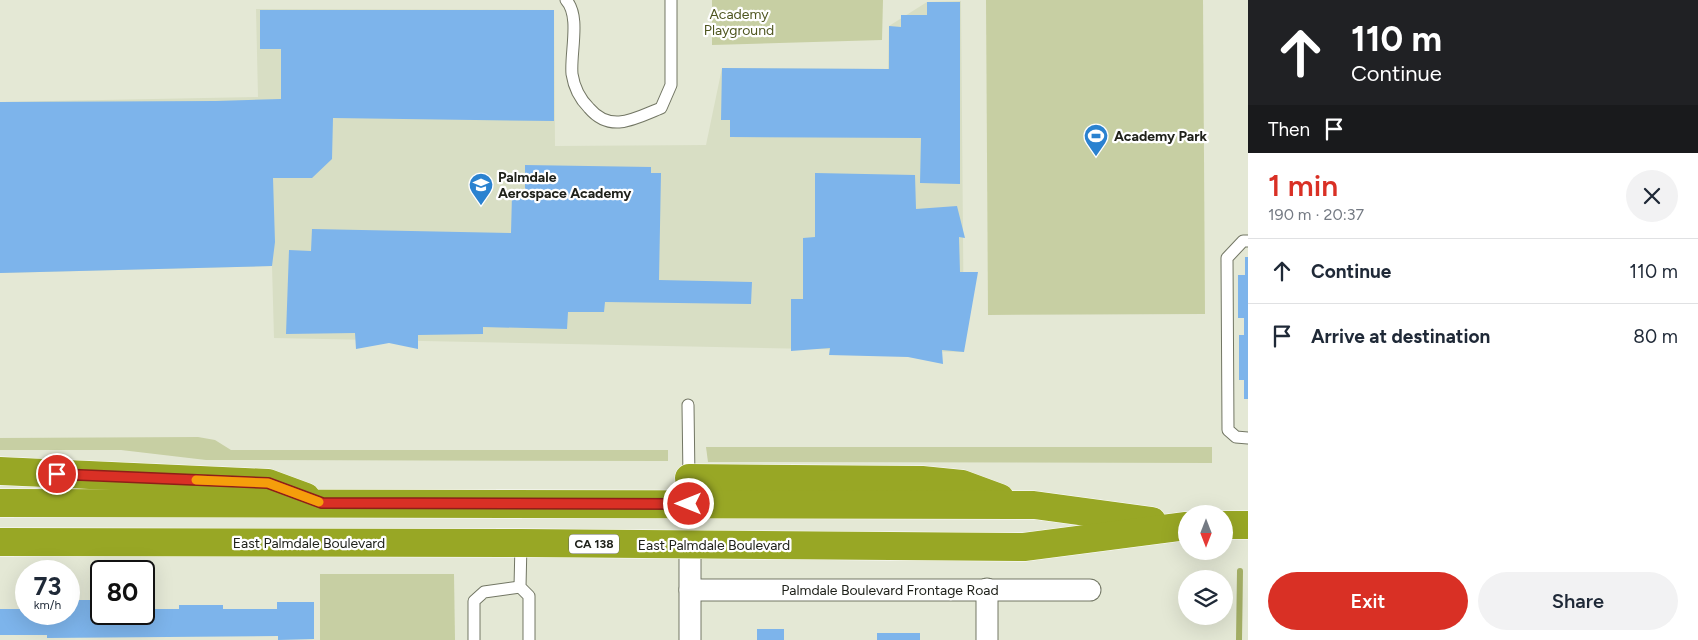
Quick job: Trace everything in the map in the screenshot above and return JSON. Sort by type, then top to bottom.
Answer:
[{"type":"highway","points":[[0,471],[268,483],[322,503]]},
{"type":"highway","name":"East Palmdale Boulevard","points":[[0,502],[322,503],[689,491],[1034,505],[1178,524]]},
{"type":"highway","points":[[1233,525],[1248,525]]},
{"type":"highway","name":"East Palmdale Boulevard","points":[[0,542],[521,543],[1024,548],[1178,526]]},
{"type":"street","points":[[690,544],[690,640]]},
{"type":"street","name":"Palmdale Boulevard Frontage Road","points":[[690,590],[1090,590]]},
{"type":"street","points":[[987,590],[987,640]]},
{"type":"lane","points":[[566,0],[574,12],[572,75],[580,98],[592,112],[606,122],[626,122],[662,108],[671,85],[670,0]]},
{"type":"lane","points":[[1242,438],[1228,430],[1227,258],[1243,241],[1248,241]]},
{"type":"lane","points":[[688,405],[689,491]]},
{"type":"lane","points":[[521,543],[520,587],[529,596],[529,640]]},
{"type":"lane","points":[[474,640],[474,601],[484,592],[520,587]]},
{"type":"shaded area","name":"Palmdale Aerospace Academy","points":[[961,1],[964,352],[274,338],[272,266],[0,273],[0,102],[258,97],[256,9],[554,10],[555,146],[706,145],[722,68],[888,69],[889,26],[927,2]]},
{"type":"green space","name":"Academy Playground","points":[[712,0],[883,0],[882,40],[712,45]]},
{"type":"green space","name":"Academy Park","points":[[986,0],[1203,0],[1205,314],[988,315]]},
{"type":"green space","points":[[198,437],[215,440],[231,450],[668,450],[668,461],[206,460],[121,450],[0,450],[0,438]]},
{"type":"green space","points":[[706,447],[1212,447],[1212,463],[708,462]]},
{"type":"green space","points":[[320,574],[454,574],[455,640],[320,640]]},
{"type":"building","points":[[927,2],[960,2],[960,184],[920,183],[921,138],[730,137],[730,120],[721,120],[722,68],[889,69],[889,26],[901,27],[901,15],[927,15]]},
{"type":"building","points":[[260,10],[554,10],[554,121],[333,118],[332,159],[312,178],[273,178],[275,242],[272,266],[0,273],[0,102],[281,99],[281,49],[260,49]]},
{"type":"building","points":[[525,165],[651,167],[651,173],[661,173],[659,280],[752,282],[751,304],[605,302],[604,312],[568,312],[567,329],[483,327],[483,334],[418,335],[418,349],[389,343],[356,349],[355,333],[286,334],[289,250],[311,251],[312,229],[511,233],[512,195],[525,195]]},
{"type":"building","points":[[815,173],[915,175],[916,209],[957,206],[965,238],[959,237],[960,272],[978,272],[964,352],[942,350],[943,364],[908,357],[829,355],[830,348],[791,351],[791,299],[803,299],[803,238],[815,237]]},
{"type":"building","points":[[1245,257],[1248,257],[1248,399],[1244,399],[1244,380],[1239,380],[1239,335],[1244,335],[1244,318],[1238,318],[1238,275],[1245,275]]},
{"type":"building","points":[[80,600],[90,600],[90,625],[155,625],[155,609],[179,609],[179,605],[223,605],[223,609],[277,609],[277,602],[314,602],[314,639],[278,640],[278,636],[47,638],[47,635],[0,635],[0,609],[15,609],[15,625],[80,625]]},
{"type":"building","points":[[757,629],[784,629],[784,640],[757,640]]},
{"type":"building","points":[[877,633],[920,633],[920,640],[877,640]]},
{"type":"waterway","points":[[1239,640],[1240,571]]},
{"type":"slow traffic","points":[[196,480],[268,483],[319,502]]},
{"type":"place","name":"Academy Park","points":[[1096,157]]},
{"type":"place","name":"Palmdale Aerospace Academy","points":[[481,206]]},
{"type":"route","points":[[57,474],[268,483],[322,503],[689,504]]}]
